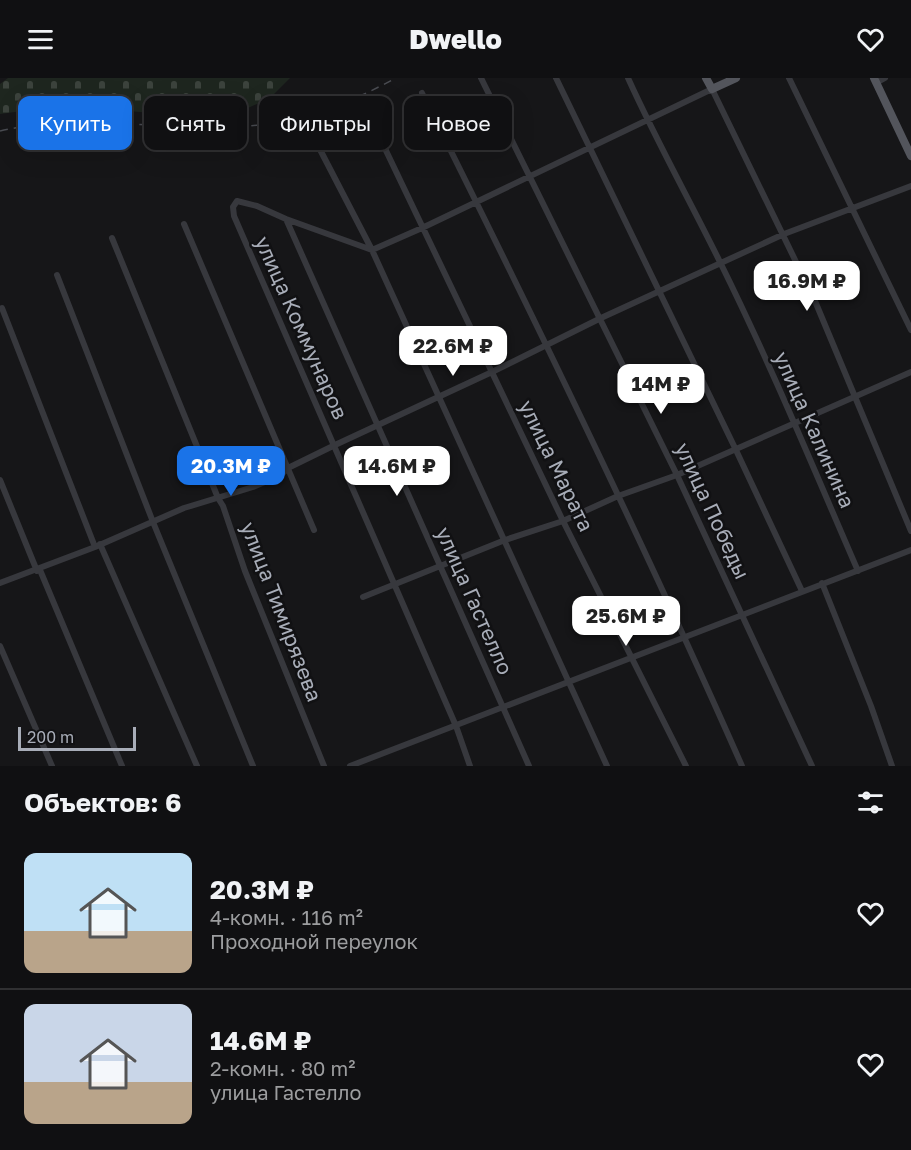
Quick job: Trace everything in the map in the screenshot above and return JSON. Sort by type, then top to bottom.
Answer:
[{"type":"main road","points":[[706,78],[712,89],[736,78]]},
{"type":"main road","points":[[875,80],[911,156]]},
{"type":"street","name":"улица Победы","points":[[481,78],[677,475],[812,766]]},
{"type":"street","points":[[556,78],[802,591]]},
{"type":"street","name":"улица Калинина","points":[[628,78],[720,263],[794,423],[858,571]]},
{"type":"street","points":[[789,78],[911,330]]},
{"type":"street","points":[[875,80],[885,78]]},
{"type":"street","points":[[286,219],[372,250],[531,177],[712,89],[815,301],[911,531]]},
{"type":"street","points":[[423,93],[685,637],[742,766]]},
{"type":"street","points":[[320,150],[372,250],[608,766]]},
{"type":"street","name":"улица Марата","points":[[385,150],[563,521],[686,766]]},
{"type":"street","points":[[0,583],[98,546],[184,508],[254,487],[335,445],[720,263],[784,234],[911,186]]},
{"type":"street","name":"улица Коммунаров","points":[[286,219],[257,206],[237,201],[233,207],[234,216],[456,726],[470,766]]},
{"type":"street","name":"улица Гастелло","points":[[286,219],[529,766]]},
{"type":"street","points":[[184,224],[314,530]]},
{"type":"street","name":"улица Тимирязева","points":[[112,238],[223,506],[245,571],[324,766]]},
{"type":"street","points":[[57,275],[153,522],[253,766]]},
{"type":"street","points":[[2,308],[98,546],[197,766]]},
{"type":"street","points":[[363,597],[440,565],[563,521],[618,496],[677,475],[911,372]]},
{"type":"street","points":[[0,480],[122,766]]},
{"type":"street","points":[[350,766],[911,550]]},
{"type":"street","points":[[822,584],[871,706],[892,766]]},
{"type":"street","points":[[0,646],[52,766]]},
{"type":"green space","points":[[8,78],[290,78],[272,96],[259,96],[259,103],[247,108],[247,96],[144,96],[144,112],[132,111],[132,96],[18,96],[18,112],[0,114],[0,84]]},
{"type":"railway","points":[[0,131],[32,125],[64,123],[194,127],[259,125],[313,114],[396,78]]}]
